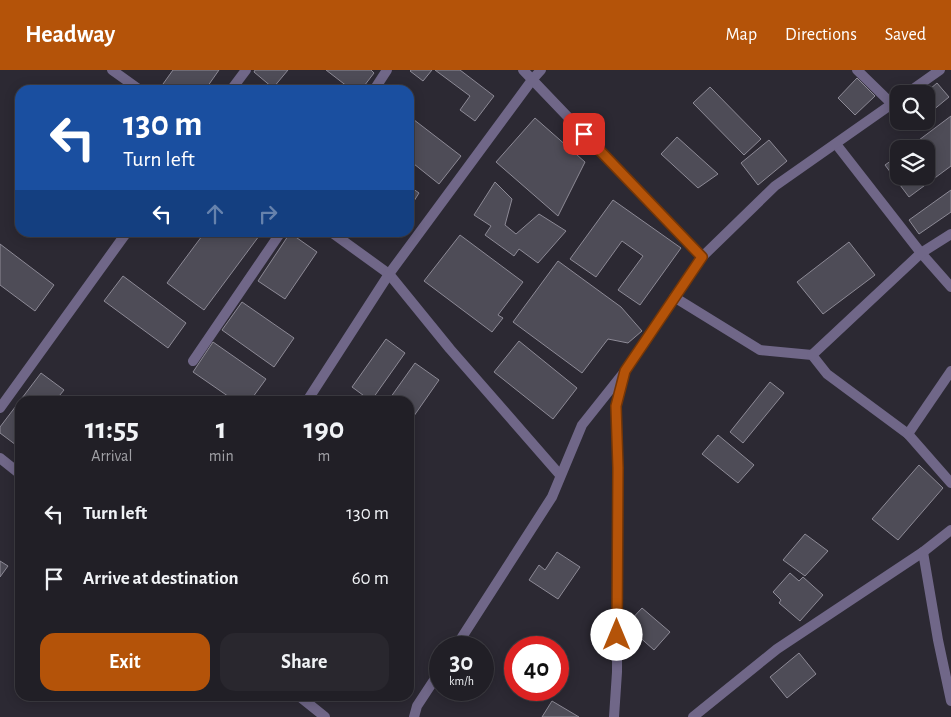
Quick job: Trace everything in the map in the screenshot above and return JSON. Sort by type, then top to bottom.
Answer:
[{"type":"street","points":[[112,70],[133,85]]},
{"type":"street","points":[[235,85],[246,70]]},
{"type":"street","points":[[377,85],[387,70]]},
{"type":"street","points":[[523,70],[702,257]]},
{"type":"street","points":[[310,396],[389,274],[541,70]]},
{"type":"street","points":[[857,70],[890,97]]},
{"type":"street","points":[[919,85],[940,70]]},
{"type":"street","points":[[463,636],[552,497],[582,425],[625,371],[702,257],[775,186],[890,105]]},
{"type":"street","points":[[836,144],[921,253],[951,287]]},
{"type":"street","points":[[812,355],[921,253],[951,234]]},
{"type":"street","points":[[0,408],[123,237]]},
{"type":"street","points":[[193,361],[278,237]]},
{"type":"street","points":[[338,237],[389,274],[450,349],[560,476]]},
{"type":"street","points":[[674,297],[760,350],[812,355],[827,374],[908,434],[951,483]]},
{"type":"street","points":[[614,717],[617,652],[618,468],[616,406],[625,371]]},
{"type":"street","points":[[908,434],[951,371]]},
{"type":"street","points":[[0,458],[15,470]]},
{"type":"street","points":[[693,717],[777,649],[924,552],[951,530]]},
{"type":"street","points":[[924,552],[938,640],[951,701]]},
{"type":"street","points":[[414,717],[417,706],[429,688]]},
{"type":"street","points":[[305,701],[325,717]]},
{"type":"building","points":[[173,70],[219,70],[208,85],[163,84]]},
{"type":"building","points":[[255,70],[288,70],[276,85],[269,85],[254,72]]},
{"type":"building","points":[[326,70],[371,70],[374,73],[365,85],[346,85]]},
{"type":"building","points":[[411,70],[432,70],[423,81]]},
{"type":"building","points":[[435,70],[460,70],[494,96],[475,121],[460,110],[470,96]]},
{"type":"building","points":[[857,78],[875,96],[855,115],[838,98]]},
{"type":"building","points":[[937,83],[949,97],[935,109],[935,85]]},
{"type":"building","points":[[710,87],[761,139],[744,155],[693,103]]},
{"type":"building","points":[[951,116],[951,166],[935,178],[935,140],[919,140],[935,130],[935,128]]},
{"type":"building","points":[[535,118],[585,162],[558,216],[496,162]]},
{"type":"building","points":[[414,120],[461,156],[439,184],[414,164]]},
{"type":"building","points":[[677,137],[718,174],[698,188],[661,154]]},
{"type":"building","points":[[769,140],[787,161],[758,185],[741,163]]},
{"type":"building","points":[[890,161],[890,172],[885,165]]},
{"type":"building","points":[[495,182],[512,199],[505,225],[516,234],[539,214],[566,231],[538,263],[519,249],[514,256],[485,235],[491,226],[474,215]]},
{"type":"building","points":[[900,185],[925,185],[909,197]]},
{"type":"building","points":[[414,190],[419,193],[414,201]]},
{"type":"building","points":[[951,190],[951,212],[919,234],[909,220]]},
{"type":"building","points":[[613,200],[681,248],[640,305],[618,290],[643,256],[622,241],[596,277],[570,259]]},
{"type":"building","points":[[460,235],[523,282],[498,315],[503,318],[492,332],[424,281]]},
{"type":"building","points":[[201,237],[258,237],[204,310],[167,283]]},
{"type":"building","points":[[287,237],[296,237],[317,252],[285,299],[258,281]]},
{"type":"building","points":[[849,242],[875,275],[823,314],[797,282]]},
{"type":"building","points":[[0,244],[54,285],[35,311],[0,285]]},
{"type":"building","points":[[558,261],[621,307],[642,331],[628,343],[608,339],[582,373],[513,322]]},
{"type":"building","points":[[123,276],[186,323],[168,348],[104,301]]},
{"type":"building","points":[[242,302],[294,338],[274,367],[222,330]]},
{"type":"building","points":[[386,339],[405,353],[375,396],[364,396],[352,387]]},
{"type":"building","points":[[519,341],[577,388],[553,419],[494,372]]},
{"type":"building","points":[[213,342],[266,379],[254,396],[228,396],[193,372]]},
{"type":"building","points":[[415,363],[439,380],[414,416],[414,396],[392,396]]},
{"type":"building","points":[[41,373],[64,390],[59,396],[24,396]]},
{"type":"building","points":[[770,382],[784,393],[743,443],[730,432]]},
{"type":"building","points":[[15,407],[15,444],[0,433],[0,427]]},
{"type":"building","points":[[718,435],[754,465],[738,483],[702,454]]},
{"type":"building","points":[[919,465],[943,488],[898,540],[872,519]]},
{"type":"building","points":[[805,534],[828,551],[805,576],[783,560]]},
{"type":"building","points":[[557,552],[580,567],[558,599],[529,580],[539,565],[545,570]]},
{"type":"building","points":[[0,561],[8,566],[0,577]]},
{"type":"building","points":[[790,573],[799,581],[803,577],[823,595],[800,621],[779,603],[781,600],[773,592]]},
{"type":"building","points":[[642,608],[670,632],[654,650],[626,625]]},
{"type":"building","points":[[799,653],[816,674],[787,698],[770,677]]},
{"type":"building","points":[[552,701],[579,717],[542,717]]},
{"type":"route","points":[[584,134],[702,257],[625,371],[616,406],[618,468],[617,635]]}]
